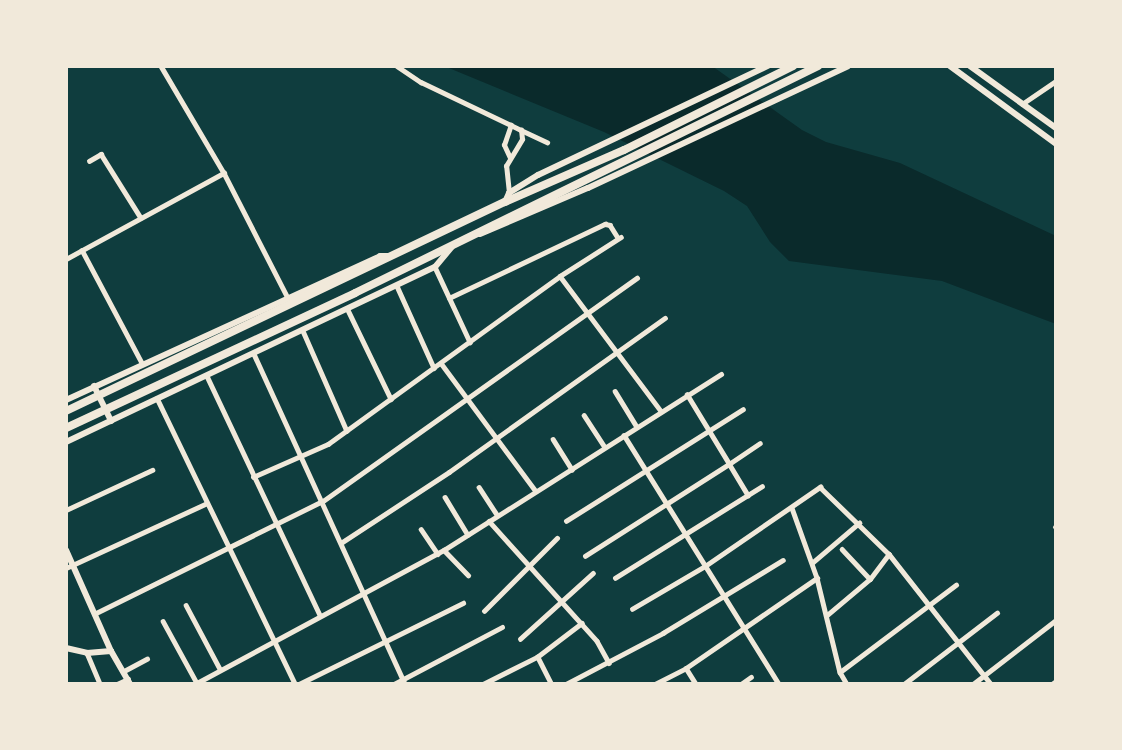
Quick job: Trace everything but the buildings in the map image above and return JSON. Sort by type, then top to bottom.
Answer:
[{"type":"highway","points":[[66,411],[395,257],[505,202],[624,150],[793,66]]},
{"type":"highway","points":[[66,429],[473,235],[818,66]]},
{"type":"street","points":[[161,66],[224,173],[288,298]]},
{"type":"street","points":[[397,66],[421,82],[547,142]]},
{"type":"street","points":[[509,193],[538,175],[768,66]]},
{"type":"street","points":[[473,235],[492,231],[588,188],[848,66]]},
{"type":"street","points":[[950,66],[1056,144]]},
{"type":"street","points":[[969,66],[1056,128]]},
{"type":"street","points":[[1022,104],[1056,81]]},
{"type":"street","points":[[510,158],[504,145],[511,125]]},
{"type":"street","points":[[505,202],[509,193],[506,166],[522,139],[521,130]]},
{"type":"street","points":[[89,161],[101,154],[141,218]]},
{"type":"street","points":[[66,259],[224,173]]},
{"type":"street","points":[[253,477],[302,456],[347,431],[560,276],[620,238],[610,225],[605,224],[449,298]]},
{"type":"street","points":[[66,442],[435,267],[454,244]]},
{"type":"street","points":[[82,250],[142,363]]},
{"type":"street","points":[[66,400],[142,363],[380,256],[395,257]]},
{"type":"street","points":[[435,267],[470,342]]},
{"type":"street","points":[[560,276],[661,411]]},
{"type":"street","points":[[94,614],[229,550],[323,501],[637,278]]},
{"type":"street","points":[[397,286],[434,368]]},
{"type":"street","points":[[348,310],[391,399]]},
{"type":"street","points":[[341,543],[497,438],[666,318]]},
{"type":"street","points":[[303,331],[347,431]]},
{"type":"street","points":[[254,354],[404,682]]},
{"type":"street","points":[[441,363],[535,490]]},
{"type":"street","points":[[163,621],[196,683],[438,554],[535,490],[721,374]]},
{"type":"street","points":[[207,376],[275,526],[320,615]]},
{"type":"street","points":[[94,386],[111,421]]},
{"type":"street","points":[[615,391],[637,428]]},
{"type":"street","points":[[687,395],[748,496]]},
{"type":"street","points":[[157,398],[273,640],[297,684],[463,603]]},
{"type":"street","points":[[566,521],[743,409]]},
{"type":"street","points":[[584,415],[605,447]]},
{"type":"street","points":[[624,435],[779,684]]},
{"type":"street","points":[[553,439],[572,469]]},
{"type":"street","points":[[585,556],[760,443]]},
{"type":"street","points":[[66,510],[152,470]]},
{"type":"street","points":[[615,578],[762,486]]},
{"type":"street","points":[[479,487],[497,515]]},
{"type":"street","points":[[632,609],[705,566],[820,488],[889,554],[991,684]]},
{"type":"street","points":[[445,497],[468,534]]},
{"type":"street","points":[[66,568],[207,503]]},
{"type":"street","points":[[792,508],[817,578],[840,672],[847,684]]},
{"type":"street","points":[[489,521],[527,566],[582,623],[609,663]]},
{"type":"street","points":[[812,563],[859,523]]},
{"type":"street","points":[[421,529],[438,554]]},
{"type":"street","points":[[484,611],[557,538]]},
{"type":"street","points":[[842,549],[870,579]]},
{"type":"street","points":[[66,550],[111,651],[129,681],[117,684]]},
{"type":"street","points":[[444,550],[468,575]]},
{"type":"street","points":[[826,616],[870,579],[889,554]]},
{"type":"street","points":[[566,684],[579,681],[783,560]]},
{"type":"street","points":[[520,639],[593,573]]},
{"type":"street","points":[[655,684],[686,668],[817,578]]},
{"type":"street","points":[[840,672],[957,585]]},
{"type":"street","points":[[186,605],[220,669]]},
{"type":"street","points":[[904,684],[997,613]]},
{"type":"street","points":[[973,684],[1056,620]]},
{"type":"street","points":[[483,684],[537,657],[582,623]]},
{"type":"street","points":[[394,684],[404,682],[502,627]]},
{"type":"street","points":[[66,648],[87,653],[111,651]]},
{"type":"street","points":[[87,653],[100,684]]},
{"type":"street","points":[[537,657],[551,684]]},
{"type":"street","points":[[124,671],[147,659]]},
{"type":"street","points":[[686,668],[696,684]]},
{"type":"street","points":[[741,684],[752,677]]},
{"type":"street","points":[[1052,684],[1056,681]]},
{"type":"water","points":[[444,66],[712,66],[802,130],[826,142],[900,163],[1056,236],[1056,324],[942,281],[789,261],[770,242],[747,206],[724,191],[604,132]]}]
